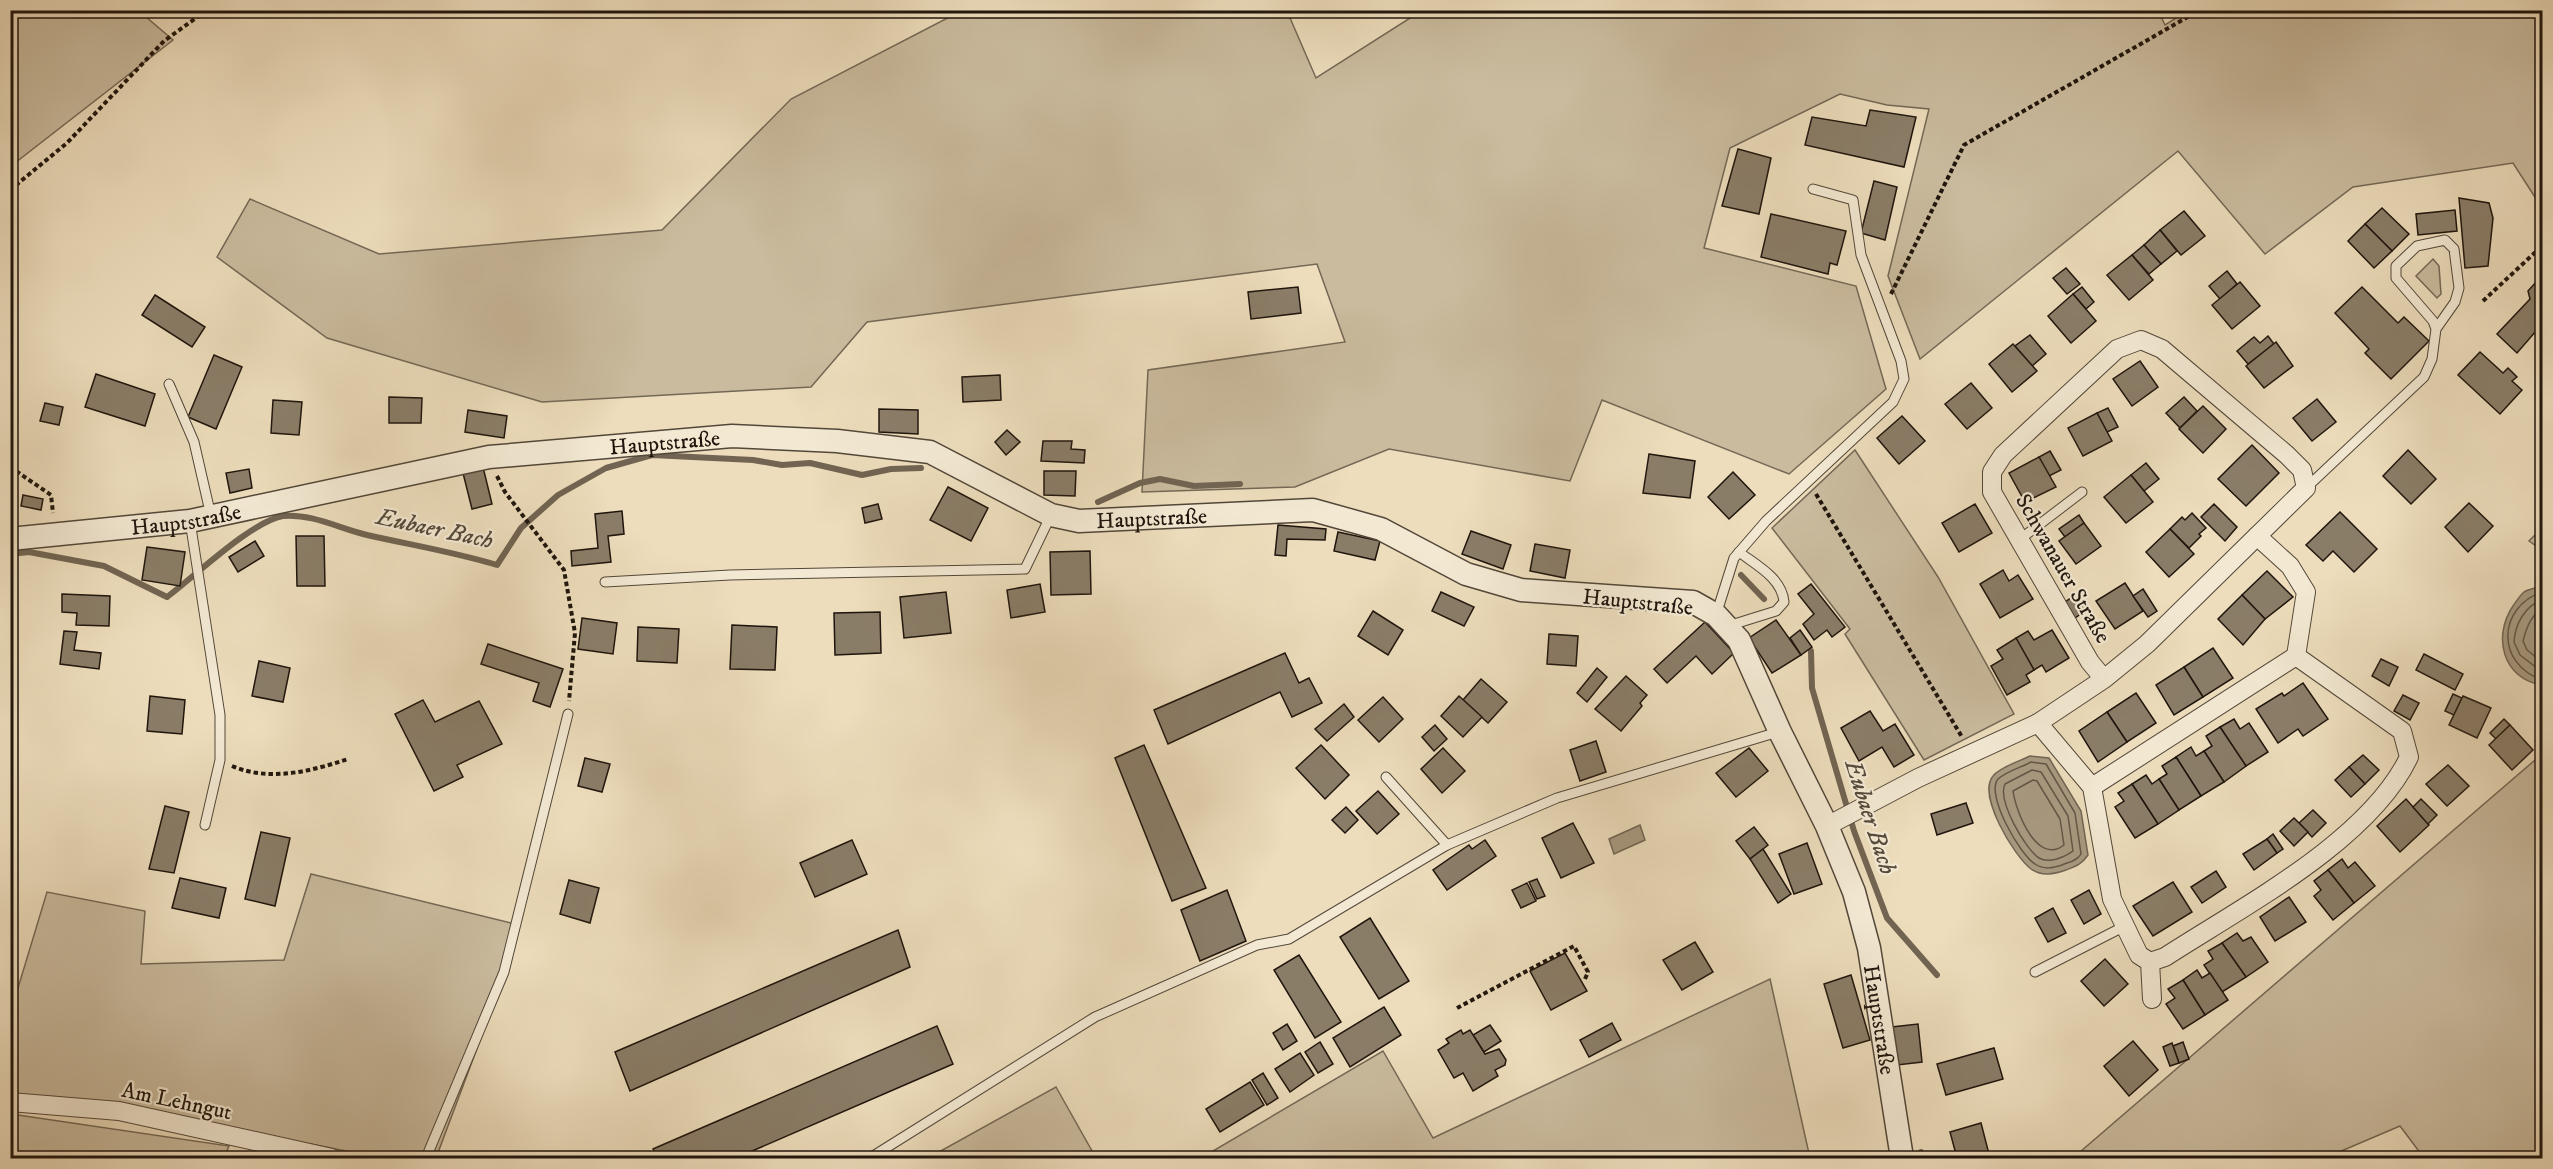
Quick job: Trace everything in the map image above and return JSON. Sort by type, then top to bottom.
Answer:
[{"type":"street","name":"Schwanauer Straße","points":[[1832,823],[1972,753],[2038,723],[2104,679],[2147,644],[2306,488],[2302,470],[2287,455],[2162,349],[2142,340],[2117,349],[2003,455],[1992,472],[1992,492],[2090,662],[2104,679]]},
{"type":"street","name":"Hauptstraße","points":[[10,539],[201,518],[489,457],[732,436],[837,441],[930,452],[1052,515],[1079,520],[1314,510],[1381,529],[1466,574],[1521,590],[1693,602],[1722,620],[1739,640],[1780,732],[1832,823],[1869,948],[1902,1158]]},
{"type":"street","points":[[2092,787],[2296,656],[2306,591],[2290,566],[2257,537]]},
{"type":"street","points":[[2038,723],[2092,787],[2112,899],[2139,956],[2150,962],[2165,957],[2304,866],[2337,841],[2399,778],[2409,757],[2402,731],[2296,656]]},
{"type":"street","points":[[2150,962],[2152,999]]},
{"type":"street","name":"Am Lehngut","points":[[10,1102],[119,1111],[332,1158]]},
{"type":"lane","points":[[1738,552],[1776,580],[1783,592],[1784,602],[1776,611],[1722,620],[1734,558],[1738,552],[1766,521],[1893,402],[1904,379],[1901,361],[1884,310],[1861,255],[1853,200],[1813,189]]},
{"type":"lane","name":"Schwanauer Straße","points":[[2306,488],[2424,377],[2432,359],[2436,329],[2455,302],[2459,288],[2454,249],[2445,240],[2417,246],[2397,266],[2396,278],[2433,321],[2436,329]]},
{"type":"lane","points":[[169,384],[194,442],[199,474],[201,589],[220,715],[220,760],[205,825]]},
{"type":"lane","points":[[2019,540],[2082,492]]},
{"type":"lane","points":[[605,582],[753,574],[1025,569],[1052,515]]},
{"type":"lane","points":[[426,1158],[504,972],[568,714]]},
{"type":"lane","points":[[870,1158],[1095,1017],[1257,945],[1288,939],[1447,844],[1557,798],[1780,732]]},
{"type":"lane","points":[[1386,777],[1447,844]]},
{"type":"lane","points":[[2035,972],[2125,926]]},
{"type":"path","points":[[10,190],[67,143],[164,41],[207,10]]},
{"type":"path","points":[[1884,310],[1964,145],[2200,10]]},
{"type":"path","points":[[2483,301],[2542,246]]},
{"type":"path","points":[[489,457],[505,492],[564,570],[575,633],[568,714]]},
{"type":"path","points":[[10,467],[51,495],[56,535]]},
{"type":"path","points":[[1808,483],[1972,753]]},
{"type":"path","points":[[220,760],[238,768],[294,774],[348,759]]},
{"type":"path","points":[[1457,1008],[1574,946],[1588,972],[1585,979]]},
{"type":"shaded area","points":[[11,10],[139,11],[173,40],[11,166]]},
{"type":"shaded area","points":[[2158,10],[2165,25],[2189,10],[2542,11],[2542,208],[2513,163],[2353,187],[2265,254],[2178,151],[1920,359],[1888,276],[1929,109],[1887,105],[1840,94],[1730,148],[1704,248],[1856,286],[1886,389],[1789,474],[1602,400],[1570,481],[1389,449],[1295,487],[1142,492],[1148,370],[1345,342],[1317,264],[867,322],[811,387],[542,402],[327,338],[217,257],[250,199],[379,254],[662,230],[791,99],[961,11],[1287,11],[1316,78],[1421,11]]},
{"type":"shaded area","points":[[2433,259],[2439,266],[2441,294],[2437,298],[2416,276]]},
{"type":"shaded area","points":[[1855,450],[1938,577],[2014,714],[1924,760],[1845,634],[1850,629],[1772,528]]},
{"type":"shaded area","points":[[2542,528],[2542,550],[2529,541]]},
{"type":"shaded area","points":[[2542,754],[2542,1158],[2424,1158],[2400,1126],[2325,1158],[2073,1158]]},
{"type":"shaded area","points":[[311,874],[519,925],[506,971],[436,1158],[382,1158],[111,1105],[11,1101],[11,1011],[47,892],[145,911],[141,964],[284,960]]},
{"type":"shaded area","points":[[1770,979],[1810,1158],[1698,1158],[1697,1156],[1691,1158],[1201,1158],[1383,1051],[1433,1138]]},
{"type":"shaded area","points":[[1056,1087],[1096,1158],[928,1158]]},
{"type":"shaded area","points":[[11,1114],[229,1146],[224,1158],[11,1158]]},
{"type":"water","points":[[2542,586],[2542,685],[2529,681],[2510,666],[2505,655],[2503,631],[2513,606],[2524,592]]},
{"type":"water","points":[[2030,756],[2049,758],[2081,811],[2088,855],[2078,864],[2057,873],[2039,873],[2024,862],[2007,839],[1990,797],[1989,785],[1993,776],[2005,767]]},
{"type":"water","points":[[1640,825],[1645,840],[1614,854],[1609,839]]},
{"type":"building","points":[[1870,110],[1916,117],[1904,167],[1805,145],[1812,117],[1866,126]]},
{"type":"building","points":[[1738,149],[1771,158],[1759,214],[1722,206]]},
{"type":"building","points":[[1874,181],[1897,187],[1885,240],[1861,233]]},
{"type":"building","points":[[2459,198],[2489,203],[2493,218],[2488,266],[2465,268]]},
{"type":"building","points":[[2382,208],[2409,234],[2392,251],[2365,224]]},
{"type":"building","points":[[2455,210],[2457,231],[2418,235],[2416,214]]},
{"type":"building","points":[[2184,211],[2205,236],[2181,255],[2160,230]]},
{"type":"building","points":[[1771,214],[1846,231],[1837,265],[1830,263],[1828,274],[1761,257]]},
{"type":"building","points":[[2365,224],[2392,251],[2374,268],[2348,241]]},
{"type":"building","points":[[2160,230],[2177,251],[2161,264],[2144,245]]},
{"type":"building","points":[[2144,245],[2161,264],[2149,274],[2132,255]]},
{"type":"building","points":[[2132,255],[2153,280],[2129,300],[2107,275]]},
{"type":"building","points":[[2066,268],[2080,284],[2067,294],[2053,278]]},
{"type":"building","points":[[2227,271],[2237,284],[2220,299],[2209,286]]},
{"type":"building","points":[[2537,281],[2542,286],[2542,324],[2517,353],[2497,334],[2530,299],[2528,291]]},
{"type":"building","points":[[2240,282],[2260,306],[2232,329],[2212,305]]},
{"type":"building","points":[[1298,287],[1301,313],[1251,319],[1248,292]]},
{"type":"building","points":[[2082,287],[2094,302],[2086,309],[2073,294]]},
{"type":"building","points":[[2362,287],[2398,323],[2404,317],[2429,341],[2391,379],[2365,353],[2369,349],[2335,313]]},
{"type":"building","points":[[2073,294],[2096,321],[2071,343],[2048,316]]},
{"type":"building","points":[[155,295],[205,327],[192,347],[142,315]]},
{"type":"building","points":[[2030,335],[2046,354],[2032,366],[2015,346]]},
{"type":"building","points":[[2268,336],[2274,344],[2248,364],[2237,351],[2254,337],[2260,343]]},
{"type":"building","points":[[2276,342],[2293,366],[2264,388],[2246,366]]},
{"type":"building","points":[[2013,344],[2037,371],[2012,392],[1989,364]]},
{"type":"building","points":[[2480,352],[2503,373],[2508,368],[2517,377],[2512,381],[2522,390],[2500,414],[2458,375]]},
{"type":"building","points":[[214,355],[242,367],[216,429],[188,417]]},
{"type":"building","points":[[2140,361],[2158,387],[2132,406],[2113,379]]},
{"type":"building","points":[[96,374],[155,394],[145,426],[85,407]]},
{"type":"building","points":[[1000,375],[1001,400],[963,402],[962,377]]},
{"type":"building","points":[[1971,383],[1992,408],[1967,429],[1945,404]]},
{"type":"building","points":[[389,397],[422,398],[421,423],[389,423]]},
{"type":"building","points":[[2184,397],[2197,411],[2180,428],[2166,413]]},
{"type":"building","points":[[2317,399],[2336,422],[2312,441],[2293,418]]},
{"type":"building","points":[[273,400],[302,402],[299,435],[271,433]]},
{"type":"building","points":[[45,403],[63,407],[59,425],[40,421]]},
{"type":"building","points":[[2203,406],[2226,429],[2203,453],[2179,429]]},
{"type":"building","points":[[2108,408],[2118,427],[2107,432],[2097,413]]},
{"type":"building","points":[[879,409],[918,410],[918,434],[879,432]]},
{"type":"building","points":[[468,410],[507,416],[504,438],[465,432]]},
{"type":"building","points":[[2097,413],[2112,441],[2083,456],[2068,428]]},
{"type":"building","points":[[1902,416],[1925,441],[1899,464],[1877,438]]},
{"type":"building","points":[[1007,430],[1020,442],[1006,455],[995,442]]},
{"type":"building","points":[[1043,441],[1072,441],[1071,449],[1085,450],[1084,463],[1041,461]]},
{"type":"building","points":[[2252,445],[2279,473],[2246,506],[2218,479]]},
{"type":"building","points":[[2408,450],[2436,479],[2411,504],[2383,476]]},
{"type":"building","points":[[2050,451],[2061,470],[2049,476],[2039,457]]},
{"type":"building","points":[[1649,454],[1695,461],[1690,498],[1643,493]]},
{"type":"building","points":[[2039,457],[2056,487],[2025,502],[2009,473]]},
{"type":"building","points":[[482,463],[492,504],[472,509],[462,469]]},
{"type":"building","points":[[2146,463],[2159,479],[2144,491],[2131,475]]},
{"type":"building","points":[[249,469],[252,488],[230,493],[226,473]]},
{"type":"building","points":[[1044,471],[1076,471],[1075,496],[1044,495]]},
{"type":"building","points":[[1733,472],[1755,495],[1729,519],[1708,497]]},
{"type":"building","points":[[2131,475],[2153,502],[2126,523],[2104,497]]},
{"type":"building","points":[[948,487],[988,508],[971,541],[930,520]]},
{"type":"building","points":[[23,495],[43,499],[41,510],[21,506]]},
{"type":"building","points":[[2469,503],[2493,526],[2468,552],[2445,527]]},
{"type":"building","points":[[878,504],[882,519],[865,523],[862,508]]},
{"type":"building","points":[[1975,504],[1992,533],[1959,552],[1942,523]]},
{"type":"building","points":[[2214,504],[2237,527],[2225,541],[2201,517]]},
{"type":"building","points":[[622,511],[624,534],[608,536],[611,562],[572,566],[571,551],[598,548],[595,514]]},
{"type":"building","points":[[2340,512],[2377,549],[2354,572],[2333,551],[2323,561],[2306,545]]},
{"type":"building","points":[[2192,513],[2206,528],[2189,548],[2170,529],[2182,517],[2185,520]]},
{"type":"building","points":[[2079,515],[2084,523],[2065,537],[2059,529]]},
{"type":"building","points":[[2084,523],[2101,546],[2076,564],[2059,541]]},
{"type":"building","points":[[1278,525],[1326,529],[1325,540],[1287,539],[1286,556],[1275,555]]},
{"type":"building","points":[[2170,529],[2194,554],[2169,577],[2146,552]]},
{"type":"building","points":[[1471,531],[1511,545],[1503,569],[1462,554]]},
{"type":"building","points":[[1338,532],[1380,541],[1375,560],[1334,551]]},
{"type":"building","points":[[296,536],[324,536],[325,586],[297,586]]},
{"type":"building","points":[[255,541],[264,556],[238,572],[229,557]]},
{"type":"building","points":[[1535,544],[1570,550],[1565,578],[1530,571]]},
{"type":"building","points":[[147,547],[185,552],[180,586],[142,580]]},
{"type":"building","points":[[1090,551],[1091,594],[1051,595],[1050,552]]},
{"type":"building","points":[[2003,570],[2009,581],[2018,575],[2033,599],[2000,618],[1980,584]]},
{"type":"building","points":[[2267,571],[2293,597],[2265,619],[2242,595]]},
{"type":"building","points":[[10,580],[14,580],[10,604]]},
{"type":"building","points":[[2125,583],[2143,611],[2115,629],[2096,601]]},
{"type":"building","points":[[1040,584],[1045,612],[1011,618],[1007,590]]},
{"type":"building","points":[[1811,584],[1845,627],[1832,637],[1827,630],[1814,640],[1803,624],[1814,614],[1798,594]]},
{"type":"building","points":[[2143,589],[2157,611],[2148,617],[2133,596]]},
{"type":"building","points":[[946,592],[951,633],[904,638],[900,597]]},
{"type":"building","points":[[1441,592],[1474,607],[1464,626],[1432,611]]},
{"type":"building","points":[[2078,593],[2088,609],[2075,618],[2065,602]]},
{"type":"building","points":[[62,594],[110,596],[109,626],[76,625],[77,613],[62,612]]},
{"type":"building","points":[[2242,595],[2265,619],[2243,645],[2218,619]]},
{"type":"building","points":[[1373,611],[1403,630],[1388,655],[1358,636]]},
{"type":"building","points":[[880,612],[881,653],[835,655],[834,613]]},
{"type":"building","points":[[582,618],[617,623],[613,654],[578,649]]},
{"type":"building","points":[[1776,620],[1801,655],[1772,673],[1749,638]]},
{"type":"building","points":[[1705,622],[1734,653],[1712,674],[1696,656],[1667,683],[1654,669]]},
{"type":"building","points":[[732,625],[777,627],[775,670],[730,669]]},
{"type":"building","points":[[638,627],[679,629],[677,663],[637,661]]},
{"type":"building","points":[[1800,630],[1812,647],[1801,655],[1790,638]]},
{"type":"building","points":[[2052,630],[2069,658],[2046,672],[2042,665],[2034,670],[2016,638],[2028,631],[2034,640]]},
{"type":"building","points":[[64,631],[77,632],[74,650],[101,653],[99,669],[60,664]]},
{"type":"building","points":[[1549,634],[1578,636],[1576,666],[1547,664]]},
{"type":"building","points":[[2016,638],[2034,670],[2026,675],[2030,682],[2007,695],[1991,666],[2003,659],[1997,650]]},
{"type":"building","points":[[488,644],[563,669],[550,707],[533,701],[539,683],[481,664]]},
{"type":"building","points":[[2213,648],[2233,678],[2203,697],[2184,667]]},
{"type":"building","points":[[1285,653],[1299,683],[1309,678],[1322,703],[1292,717],[1280,692],[1168,744],[1154,710]]},
{"type":"building","points":[[2424,654],[2463,674],[2455,690],[2416,670]]},
{"type":"building","points":[[2381,659],[2398,667],[2389,686],[2372,676]]},
{"type":"building","points":[[259,661],[290,668],[283,702],[252,696]]},
{"type":"building","points":[[2184,667],[2203,697],[2174,715],[2156,685]]},
{"type":"building","points":[[1597,668],[1607,677],[1587,702],[1577,693]]},
{"type":"building","points":[[1626,676],[1647,695],[1640,703],[1642,706],[1621,731],[1595,709]]},
{"type":"building","points":[[1481,679],[1507,702],[1488,723],[1463,700]]},
{"type":"building","points":[[2303,683],[2328,719],[2303,736],[2298,729],[2278,743],[2256,709],[2282,693],[2284,696]]},
{"type":"building","points":[[2136,693],[2156,723],[2127,742],[2107,712]]},
{"type":"building","points":[[2453,694],[2462,698],[2454,715],[2445,711]]},
{"type":"building","points":[[2403,695],[2419,703],[2410,720],[2394,711]]},
{"type":"building","points":[[150,696],[185,700],[182,734],[147,731]]},
{"type":"building","points":[[1459,696],[1482,717],[1463,737],[1441,716]]},
{"type":"building","points":[[2463,696],[2491,708],[2477,738],[2449,725]]},
{"type":"building","points":[[1383,697],[1403,719],[1379,742],[1358,720]]},
{"type":"building","points":[[423,700],[435,722],[479,701],[502,744],[457,765],[463,777],[434,791],[395,714]]},
{"type":"building","points":[[1344,704],[1354,717],[1327,741],[1315,729]]},
{"type":"building","points":[[1870,711],[1883,731],[1895,724],[1914,755],[1894,767],[1882,747],[1859,761],[1841,728]]},
{"type":"building","points":[[2107,712],[2127,742],[2098,762],[2079,731]]},
{"type":"building","points":[[2234,719],[2240,729],[2249,723],[2268,752],[2246,766],[2220,727]]},
{"type":"building","points":[[2504,719],[2510,725],[2496,739],[2490,733]]},
{"type":"building","points":[[1435,725],[1447,739],[1434,751],[1422,737]]},
{"type":"building","points":[[2510,725],[2533,750],[2512,770],[2489,745]]},
{"type":"building","points":[[2220,727],[2246,766],[2224,782],[2204,751],[2212,746],[2206,736]]},
{"type":"building","points":[[1596,741],[1606,772],[1580,781],[1570,750]]},
{"type":"building","points":[[1144,745],[1206,888],[1172,901],[1115,758]]},
{"type":"building","points":[[1321,745],[1349,775],[1325,799],[1296,768]]},
{"type":"building","points":[[2191,747],[2196,756],[2204,751],[2224,782],[2201,796],[2176,757]]},
{"type":"building","points":[[1443,748],[1465,771],[1442,793],[1421,769]]},
{"type":"building","points":[[1749,748],[1768,771],[1736,797],[1716,773]]},
{"type":"building","points":[[2363,755],[2379,770],[2365,784],[2349,767]]},
{"type":"building","points":[[2176,757],[2201,796],[2179,810],[2159,779],[2167,774],[2162,766]]},
{"type":"building","points":[[585,758],[610,764],[602,792],[578,786]]},
{"type":"building","points":[[2448,765],[2469,786],[2447,806],[2426,784]]},
{"type":"building","points":[[2349,767],[2365,784],[2351,797],[2335,780]]},
{"type":"building","points":[[2146,775],[2152,784],[2159,779],[2179,810],[2158,824],[2132,784]]},
{"type":"building","points":[[2132,784],[2158,824],[2135,838],[2115,807],[2124,801],[2118,793]]},
{"type":"building","points":[[1378,791],[1399,814],[1377,834],[1356,811]]},
{"type":"building","points":[[2406,799],[2429,825],[2400,852],[2377,826]]},
{"type":"building","points":[[2421,799],[2437,815],[2428,824],[2413,807]]},
{"type":"building","points":[[1966,803],[1973,823],[1937,835],[1931,814]]},
{"type":"building","points":[[165,806],[189,812],[174,873],[149,869]]},
{"type":"building","points":[[1346,807],[1358,820],[1345,833],[1332,820]]},
{"type":"building","points":[[2313,810],[2326,823],[2312,837],[2299,823]]},
{"type":"building","points":[[2294,818],[2308,832],[2294,846],[2280,831]]},
{"type":"building","points":[[1573,823],[1594,863],[1561,878],[1542,838]]},
{"type":"building","points":[[1754,827],[1768,845],[1750,859],[1736,841]]},
{"type":"building","points":[[261,832],[290,838],[275,906],[245,899]]},
{"type":"building","points":[[2273,834],[2283,849],[2277,853],[2267,839]]},
{"type":"building","points":[[2267,839],[2277,853],[2254,870],[2243,854]]},
{"type":"building","points":[[852,840],[867,874],[815,897],[800,863]]},
{"type":"building","points":[[1485,840],[1496,856],[1447,890],[1433,870],[1469,845],[1472,849]]},
{"type":"building","points":[[1807,843],[1822,884],[1794,894],[1779,854]]},
{"type":"building","points":[[1763,849],[1791,894],[1778,903],[1750,859]]},
{"type":"building","points":[[2342,859],[2348,868],[2355,862],[2375,886],[2354,903],[2328,870]]},
{"type":"building","points":[[2328,870],[2354,903],[2333,920],[2314,896],[2321,890],[2314,881]]},
{"type":"building","points":[[2216,871],[2226,887],[2202,903],[2191,887]]},
{"type":"building","points":[[180,878],[226,888],[219,918],[172,908]]},
{"type":"building","points":[[1537,879],[1545,896],[1537,899],[1529,882]]},
{"type":"building","points":[[569,880],[599,888],[590,923],[560,914]]},
{"type":"building","points":[[2173,882],[2192,912],[2153,936],[2133,906]]},
{"type":"building","points":[[1527,883],[1536,901],[1521,908],[1512,890]]},
{"type":"building","points":[[1227,890],[1246,941],[1200,961],[1181,910]]},
{"type":"building","points":[[2089,890],[2101,914],[2084,924],[2071,900]]},
{"type":"building","points":[[2289,897],[2306,922],[2275,941],[2260,917]]},
{"type":"building","points":[[2053,908],[2066,933],[2048,942],[2035,918]]},
{"type":"building","points":[[1370,918],[1409,981],[1379,999],[1340,937]]},
{"type":"building","points":[[898,930],[910,967],[630,1091],[615,1052]]},
{"type":"building","points":[[2237,933],[2243,941],[2251,937],[2268,962],[2246,977],[2222,943]]},
{"type":"building","points":[[1695,942],[1713,972],[1682,990],[1663,960]]},
{"type":"building","points":[[2222,943],[2246,977],[2222,992],[2204,965],[2213,959],[2208,951]]},
{"type":"building","points":[[1565,953],[1587,991],[1551,1010],[1530,971]]},
{"type":"building","points":[[1299,955],[1341,1022],[1315,1038],[1274,970]]},
{"type":"building","points":[[2105,959],[2128,984],[2104,1006],[2081,981]]},
{"type":"building","points":[[2197,970],[2202,978],[2210,973],[2228,1000],[2205,1015],[2183,980]]},
{"type":"building","points":[[1851,975],[1870,1040],[1843,1048],[1824,984]]},
{"type":"building","points":[[2183,980],[2205,1015],[2183,1029],[2166,1004],[2175,998],[2168,989]]},
{"type":"building","points":[[1384,1007],[1401,1035],[1350,1067],[1333,1038]]},
{"type":"building","points":[[1612,1023],[1621,1040],[1589,1057],[1580,1040]]},
{"type":"building","points":[[1287,1024],[1297,1041],[1283,1050],[1273,1033]]},
{"type":"building","points":[[1918,1024],[1922,1062],[1897,1065],[1892,1027]]},
{"type":"building","points":[[1490,1025],[1501,1041],[1484,1052],[1473,1035]]},
{"type":"building","points":[[937,1026],[953,1064],[736,1158],[657,1158],[653,1149]]},
{"type":"building","points":[[1461,1030],[1463,1034],[1470,1030],[1485,1054],[1499,1049],[1506,1060],[1505,1065],[1495,1070],[1498,1076],[1473,1091],[1463,1073],[1454,1078],[1438,1050],[1449,1043],[1446,1039]]},
{"type":"building","points":[[2133,1041],[2158,1070],[2129,1096],[2104,1066]]},
{"type":"building","points":[[1320,1042],[1333,1064],[1318,1073],[1305,1052]]},
{"type":"building","points":[[2183,1042],[2189,1059],[2179,1063],[2173,1046]]},
{"type":"building","points":[[2172,1043],[2179,1063],[2170,1066],[2163,1047]]},
{"type":"building","points":[[1994,1048],[2003,1079],[1946,1095],[1937,1064]]},
{"type":"building","points":[[1300,1053],[1314,1075],[1290,1092],[1275,1069]]},
{"type":"building","points":[[1263,1073],[1278,1098],[1267,1105],[1252,1080]]},
{"type":"building","points":[[1250,1082],[1264,1105],[1220,1132],[1206,1109]]},
{"type":"building","points":[[1981,1123],[1990,1158],[1957,1158],[1950,1132]]},
{"type":"waterway","name":"Eubaer Bach","points":[[10,554],[29,552],[104,566],[167,597],[240,539],[270,520],[283,516],[315,519],[367,535],[449,552],[497,565],[521,528],[558,495],[606,468],[652,455],[753,460],[782,465],[810,463],[862,475],[891,469],[921,468]]},
{"type":"waterway","points":[[1098,502],[1140,483],[1160,479],[1194,486],[1240,484]]},
{"type":"waterway","points":[[1741,575],[1764,599]]},
{"type":"waterway","name":"Eubaer Bach","points":[[1811,651],[1812,688],[1854,831],[1887,918],[1937,975]]},
{"type":"waterway","points":[[1921,1152],[1923,1158]]}]
